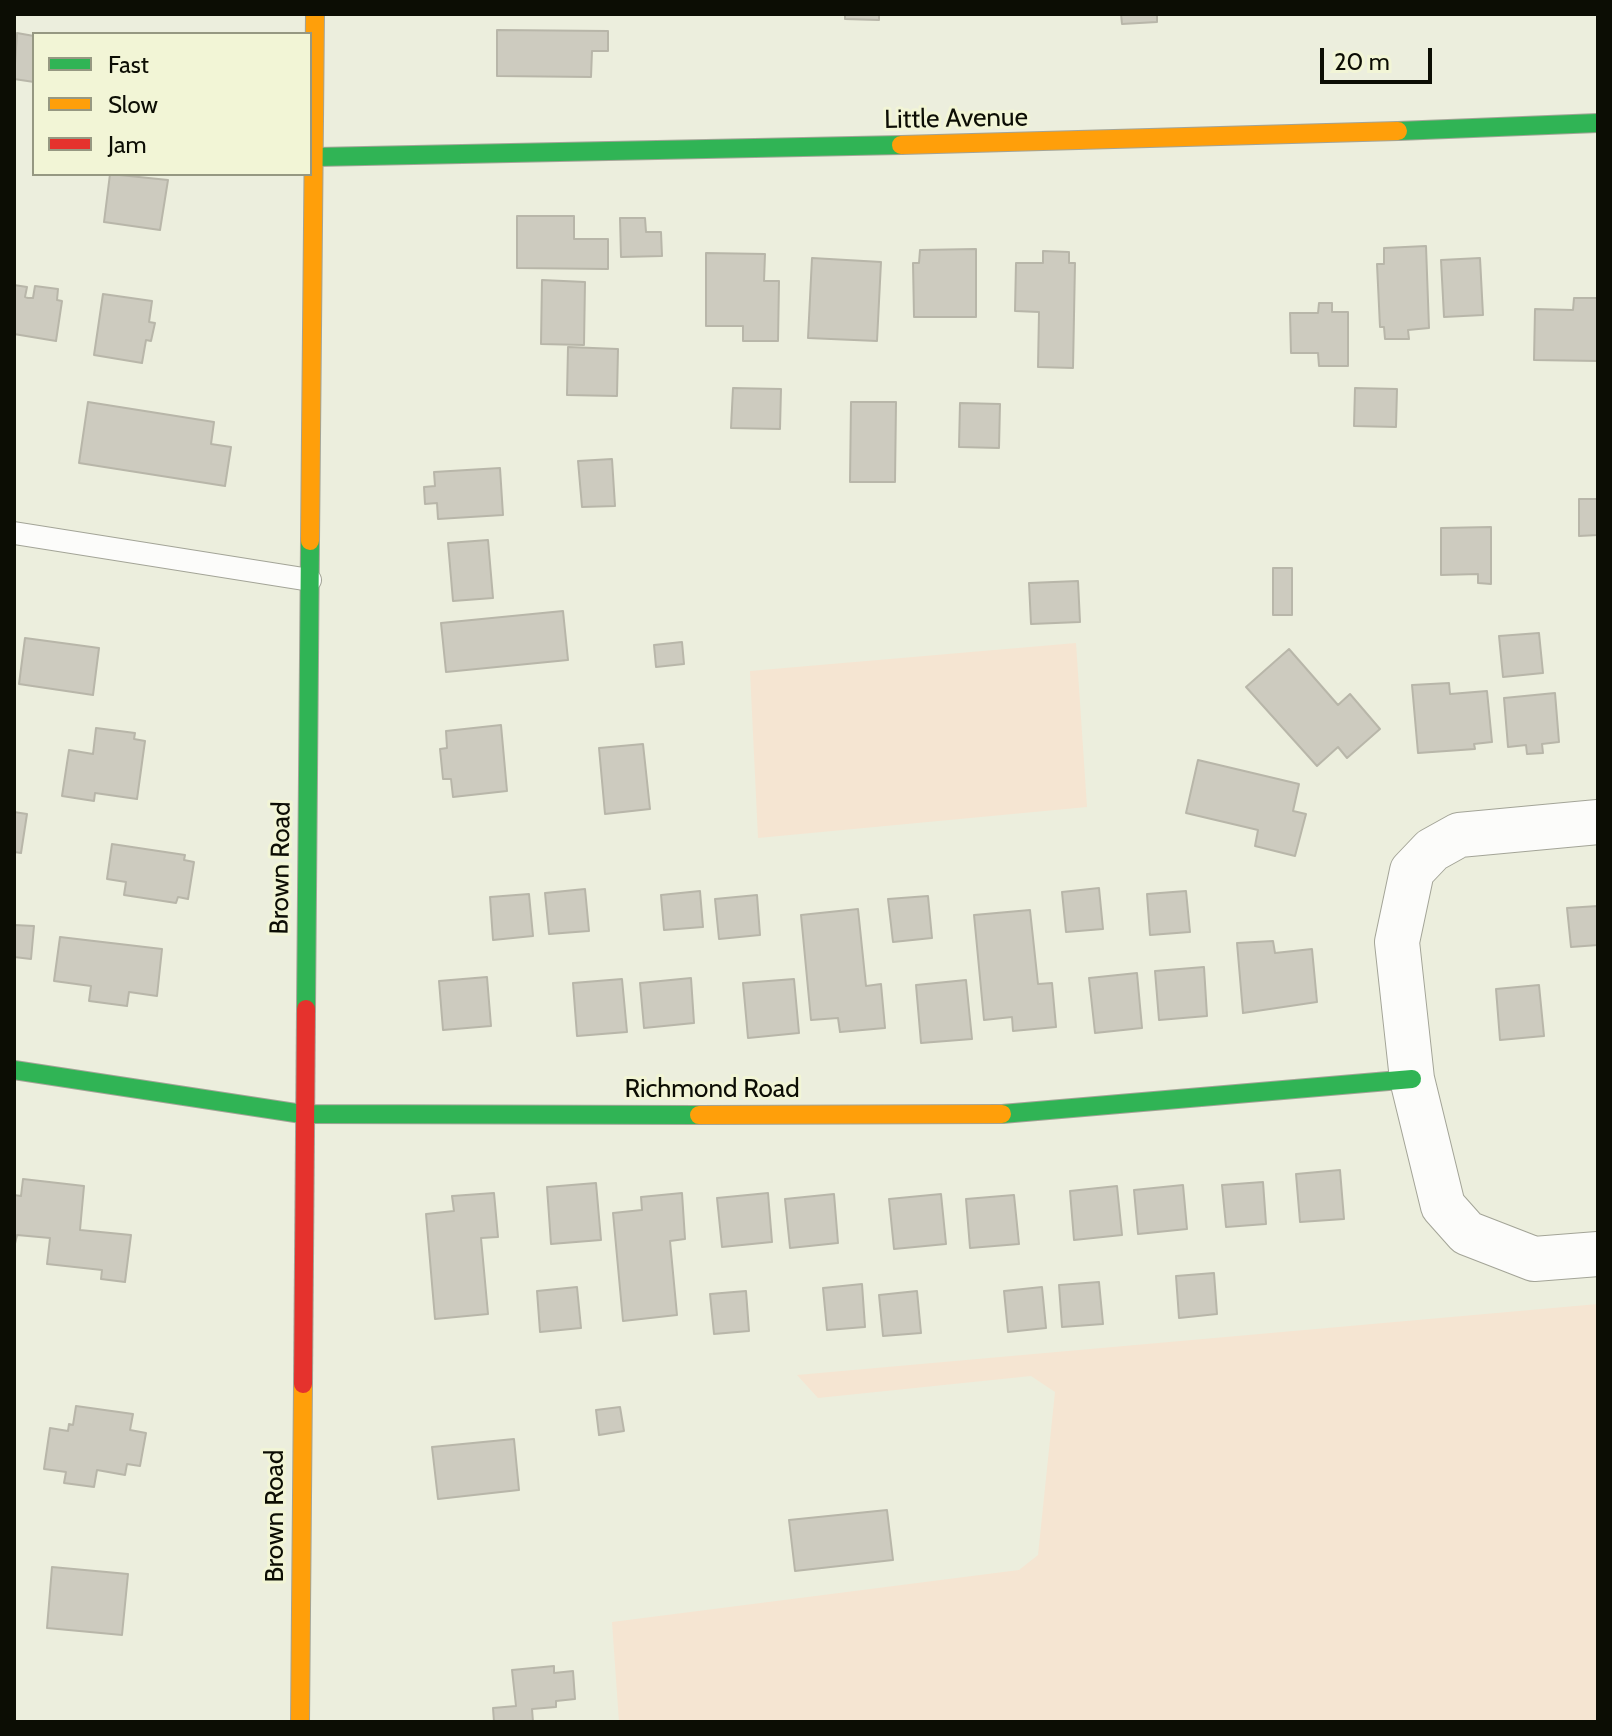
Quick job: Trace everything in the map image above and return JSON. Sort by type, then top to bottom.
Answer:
[{"type":"street","name":"Brown Road","points":[[300,1722],[302,1114],[316,157],[315,14]]},
{"type":"street","name":"Little Avenue","points":[[316,157],[1267,137],[1598,123]]},
{"type":"street","points":[[1598,822],[1459,835],[1432,850],[1412,871],[1397,942],[1412,1079],[1443,1206],[1467,1233],[1534,1259],[1598,1254]]},
{"type":"street","name":"Richmond Road","points":[[14,1070],[302,1114],[1011,1114],[1412,1079]]},
{"type":"lane","points":[[14,533],[310,580]]},
{"type":"shaded area","points":[[1076,643],[1087,807],[758,838],[750,671]]},
{"type":"shaded area","points":[[1598,1304],[1598,1722],[619,1722],[612,1622],[1019,1570],[1038,1555],[1055,1392],[1031,1376],[818,1398],[797,1375]]},
{"type":"building","points":[[845,14],[879,14],[879,20],[845,19]]},
{"type":"building","points":[[1121,14],[1157,14],[1157,22],[1122,24]]},
{"type":"building","points":[[497,30],[608,31],[608,51],[592,51],[591,77],[497,76]]},
{"type":"building","points":[[17,33],[32,36],[32,82],[14,79]]},
{"type":"building","points":[[110,176],[168,180],[160,230],[104,222]]},
{"type":"building","points":[[517,216],[574,216],[574,239],[608,239],[608,269],[517,268]]},
{"type":"building","points":[[620,218],[645,218],[646,232],[661,232],[662,256],[621,257]]},
{"type":"building","points":[[1426,246],[1429,328],[1408,330],[1409,339],[1385,339],[1384,327],[1380,327],[1377,264],[1384,264],[1384,248]]},
{"type":"building","points":[[976,249],[976,317],[914,317],[913,263],[919,263],[920,250]]},
{"type":"building","points":[[1043,251],[1069,252],[1069,263],[1075,263],[1073,368],[1038,367],[1039,312],[1015,311],[1016,263],[1043,263]]},
{"type":"building","points":[[706,253],[765,254],[764,281],[779,281],[778,341],[743,341],[743,326],[706,326]]},
{"type":"building","points":[[812,258],[881,262],[877,341],[808,338]]},
{"type":"building","points":[[1480,258],[1483,315],[1444,317],[1441,260]]},
{"type":"building","points":[[542,280],[585,282],[584,345],[541,344]]},
{"type":"building","points":[[14,285],[27,287],[25,297],[28,298],[33,298],[35,286],[58,289],[57,300],[62,301],[56,341],[14,334]]},
{"type":"building","points":[[103,294],[152,301],[149,322],[155,323],[151,341],[146,340],[142,363],[94,355]]},
{"type":"building","points":[[1574,298],[1598,298],[1598,361],[1534,360],[1535,309],[1573,310]]},
{"type":"building","points":[[1319,303],[1332,303],[1332,312],[1348,312],[1348,366],[1319,366],[1318,353],[1291,353],[1290,313],[1318,313]]},
{"type":"building","points":[[568,347],[618,349],[617,396],[567,395]]},
{"type":"building","points":[[733,388],[781,389],[780,429],[731,428]]},
{"type":"building","points":[[1355,388],[1397,389],[1396,427],[1354,426]]},
{"type":"building","points":[[88,402],[214,422],[211,444],[231,447],[225,486],[79,463]]},
{"type":"building","points":[[851,402],[896,402],[895,482],[850,482]]},
{"type":"building","points":[[960,403],[1000,404],[999,448],[959,447]]},
{"type":"building","points":[[612,459],[615,506],[582,507],[578,461]]},
{"type":"building","points":[[500,468],[503,515],[438,519],[437,503],[425,504],[424,487],[435,486],[434,472]]},
{"type":"building","points":[[1579,499],[1598,499],[1598,535],[1579,536]]},
{"type":"building","points":[[1491,527],[1491,584],[1478,583],[1478,574],[1441,575],[1441,528]]},
{"type":"building","points":[[488,540],[493,598],[453,601],[448,543]]},
{"type":"building","points":[[1273,568],[1292,568],[1292,615],[1273,615]]},
{"type":"building","points":[[1078,581],[1080,622],[1031,624],[1029,583]]},
{"type":"building","points":[[563,611],[568,660],[446,672],[441,623]]},
{"type":"building","points":[[1539,633],[1543,673],[1503,677],[1499,636]]},
{"type":"building","points":[[25,638],[99,648],[93,695],[19,684]]},
{"type":"building","points":[[682,642],[684,664],[656,667],[654,645]]},
{"type":"building","points":[[1289,649],[1338,705],[1350,694],[1380,729],[1347,758],[1338,747],[1317,766],[1246,687]]},
{"type":"building","points":[[1449,683],[1450,694],[1487,691],[1492,742],[1474,744],[1475,749],[1418,753],[1412,685]]},
{"type":"building","points":[[1555,693],[1559,742],[1542,744],[1543,753],[1527,754],[1526,745],[1508,747],[1504,698]]},
{"type":"building","points":[[501,725],[507,791],[453,797],[451,779],[443,779],[440,749],[447,748],[446,731]]},
{"type":"building","points":[[96,728],[135,733],[134,739],[145,741],[137,799],[95,793],[94,801],[62,796],[69,750],[93,754]]},
{"type":"building","points":[[643,744],[650,809],[605,814],[599,748]]},
{"type":"building","points":[[1198,760],[1299,784],[1293,811],[1306,814],[1295,856],[1255,846],[1258,830],[1186,813]]},
{"type":"building","points":[[14,812],[27,814],[21,853],[14,852]]},
{"type":"building","points":[[112,844],[185,855],[184,860],[194,862],[188,899],[178,897],[176,903],[124,895],[126,882],[107,879]]},
{"type":"building","points":[[1099,888],[1103,929],[1066,932],[1062,892]]},
{"type":"building","points":[[585,889],[589,931],[549,934],[545,893]]},
{"type":"building","points":[[700,891],[703,927],[664,930],[661,895]]},
{"type":"building","points":[[1186,891],[1190,932],[1150,935],[1147,894]]},
{"type":"building","points":[[529,894],[533,936],[493,940],[490,897]]},
{"type":"building","points":[[757,895],[760,935],[719,939],[715,899]]},
{"type":"building","points":[[928,896],[932,938],[893,942],[888,899]]},
{"type":"building","points":[[1598,906],[1598,945],[1571,947],[1567,908]]},
{"type":"building","points":[[858,909],[866,986],[881,984],[885,1028],[840,1032],[838,1018],[811,1020],[801,915]]},
{"type":"building","points":[[1030,910],[1038,984],[1052,983],[1056,1027],[1013,1031],[1012,1017],[984,1020],[974,915]]},
{"type":"building","points":[[14,925],[34,926],[31,959],[14,957]]},
{"type":"building","points":[[60,937],[162,949],[157,996],[129,992],[127,1006],[89,1001],[91,986],[54,981]]},
{"type":"building","points":[[1273,941],[1275,953],[1312,949],[1317,1002],[1243,1013],[1237,943]]},
{"type":"building","points":[[1204,967],[1207,1016],[1159,1020],[1155,971]]},
{"type":"building","points":[[1137,973],[1142,1028],[1095,1033],[1089,978]]},
{"type":"building","points":[[487,977],[491,1026],[443,1030],[439,981]]},
{"type":"building","points":[[691,978],[694,1023],[644,1028],[640,983]]},
{"type":"building","points":[[622,979],[627,1032],[577,1036],[573,983]]},
{"type":"building","points":[[794,979],[799,1033],[748,1038],[743,983]]},
{"type":"building","points":[[966,980],[972,1039],[921,1043],[916,985]]},
{"type":"building","points":[[1539,985],[1544,1036],[1500,1040],[1496,989]]},
{"type":"building","points":[[1340,1170],[1344,1219],[1300,1222],[1296,1174]]},
{"type":"building","points":[[23,1179],[84,1186],[80,1230],[131,1235],[125,1282],[101,1279],[102,1270],[47,1264],[50,1238],[17,1235],[14,1248],[14,1195],[21,1196]]},
{"type":"building","points":[[1263,1182],[1266,1224],[1226,1227],[1222,1185]]},
{"type":"building","points":[[596,1183],[601,1240],[551,1244],[547,1187]]},
{"type":"building","points":[[1183,1185],[1187,1229],[1138,1234],[1134,1190]]},
{"type":"building","points":[[1117,1186],[1122,1235],[1074,1240],[1070,1191]]},
{"type":"building","points":[[494,1193],[498,1237],[481,1238],[488,1314],[435,1319],[426,1214],[454,1211],[452,1196]]},
{"type":"building","points":[[682,1193],[685,1239],[670,1241],[677,1315],[623,1321],[613,1213],[642,1210],[641,1197]]},
{"type":"building","points":[[768,1193],[772,1242],[722,1247],[717,1198]]},
{"type":"building","points":[[834,1194],[838,1243],[790,1248],[785,1199]]},
{"type":"building","points":[[941,1194],[946,1244],[894,1249],[889,1199]]},
{"type":"building","points":[[1014,1195],[1019,1244],[970,1248],[966,1199]]},
{"type":"building","points":[[1214,1273],[1217,1314],[1179,1318],[1176,1276]]},
{"type":"building","points":[[1099,1282],[1103,1324],[1062,1327],[1059,1285]]},
{"type":"building","points":[[862,1284],[865,1327],[827,1330],[823,1288]]},
{"type":"building","points":[[577,1287],[581,1328],[540,1332],[537,1291]]},
{"type":"building","points":[[1042,1287],[1046,1328],[1008,1332],[1004,1291]]},
{"type":"building","points":[[746,1291],[749,1331],[714,1334],[710,1294]]},
{"type":"building","points":[[917,1291],[921,1333],[883,1336],[879,1295]]},
{"type":"building","points":[[76,1406],[133,1414],[130,1430],[146,1433],[140,1466],[127,1464],[125,1475],[97,1470],[94,1487],[64,1483],[66,1472],[44,1469],[50,1428],[68,1431],[69,1424],[73,1425]]},
{"type":"building","points":[[620,1407],[624,1431],[599,1435],[596,1410]]},
{"type":"building","points":[[514,1439],[519,1490],[438,1499],[432,1447]]},
{"type":"building","points":[[887,1510],[893,1560],[795,1571],[789,1520]]},
{"type":"building","points":[[52,1567],[128,1574],[122,1635],[47,1628]]},
{"type":"building","points":[[554,1666],[554,1673],[573,1671],[575,1699],[556,1701],[556,1707],[532,1709],[533,1722],[494,1722],[493,1708],[516,1706],[512,1670]]},
{"type":"traffic: fast","points":[[1398,131],[1598,123]]},
{"type":"traffic: fast","points":[[316,157],[901,145]]},
{"type":"traffic: fast","points":[[306,1009],[310,541]]},
{"type":"traffic: fast","points":[[14,1070],[302,1114],[699,1115]]},
{"type":"traffic: fast","points":[[1002,1114],[1412,1079]]},
{"type":"traffic: slow","points":[[310,541],[315,14]]},
{"type":"traffic: slow","points":[[901,145],[1398,131]]},
{"type":"traffic: slow","points":[[699,1115],[1002,1114]]},
{"type":"traffic: slow","points":[[300,1722],[303,1384]]},
{"type":"traffic: jam","points":[[303,1384],[306,1009]]}]
